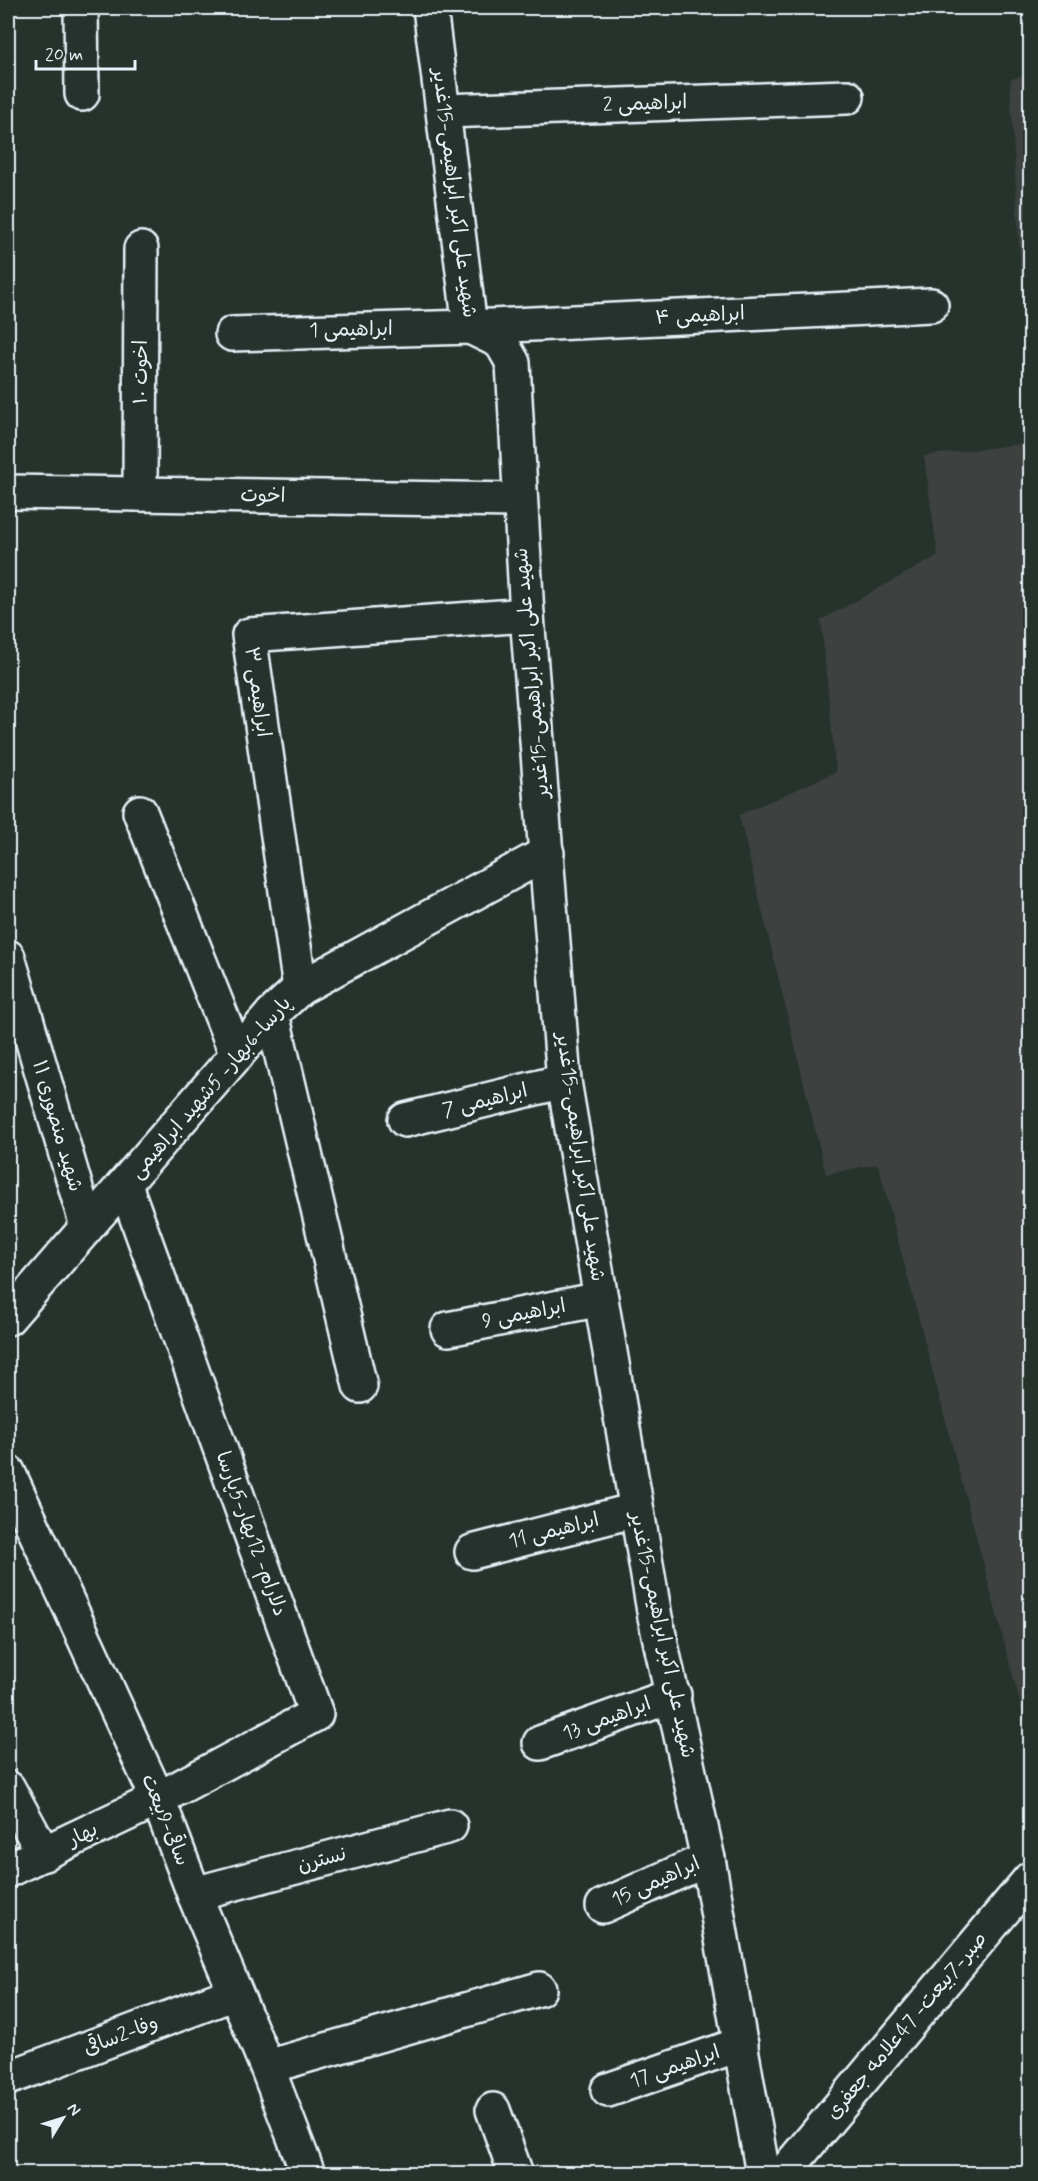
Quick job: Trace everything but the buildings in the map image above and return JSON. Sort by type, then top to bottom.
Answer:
[{"type":"street","points":[[81,8],[82,94]]},
{"type":"street","name":"شهید علی اکبر ابراهیمی-15غدیر","points":[[430,8],[470,327],[501,342],[513,363],[527,615],[564,1082],[655,1617],[674,1695],[708,1859],[763,2174]]},
{"type":"street","name":"ابراهیمی 2","points":[[444,111],[847,97]]},
{"type":"street","name":"اخوت ۱۰","points":[[140,494],[141,249]]},
{"type":"street","name":"ابراهیمی ۴","points":[[470,327],[931,305]]},
{"type":"street","name":"ابراهیمی 1","points":[[232,333],[470,327]]},
{"type":"street","name":"اخوت","points":[[8,492],[519,500]]},
{"type":"street","name":"ابراهیمی ۳","points":[[300,988],[249,635],[527,615]]},
{"type":"street","points":[[140,812],[237,1055]]},
{"type":"street","name":"پارسا-6بهار- 5شهید ابراهیمی","points":[[8,1318],[272,1014],[300,988],[547,853]]},
{"type":"street","name":"شهید منصوری ۱۱","points":[[8,957],[87,1226]]},
{"type":"street","points":[[272,1014],[360,1386]]},
{"type":"street","name":"ابراهیمی 7","points":[[405,1120],[564,1082]]},
{"type":"street","name":"دلارام- 12بهار-5پارسا","points":[[125,1185],[316,1714],[158,1799]]},
{"type":"street","name":"ابراهیمی 9","points":[[448,1329],[601,1299]]},
{"type":"street","name":"ساقی-9بیعت","points":[[8,1472],[158,1799],[194,1894],[267,2067],[308,2174]]},
{"type":"street","name":"ابراهیمی 11","points":[[472,1552],[636,1510]]},
{"type":"street","name":"ابراهیمی 13","points":[[540,1743],[674,1695]]},
{"type":"street","points":[[8,1788],[44,1854]]},
{"type":"street","name":"بهار","points":[[8,1870],[158,1799]]},
{"type":"street","name":"نسترن","points":[[194,1894],[450,1826]]},
{"type":"street","name":"ابراهیمی 15","points":[[603,1906],[708,1859]]},
{"type":"street","name":"صبر-7بیعت- 47علامه جعفری","points":[[783,2174],[1030,1880]]},
{"type":"street","points":[[267,2067],[539,1989]]},
{"type":"street","name":"وفا-2ساقی","points":[[8,2078],[235,1993]]},
{"type":"street","name":"ابراهیمی 17","points":[[608,2090],[741,2044]]},
{"type":"street","points":[[493,2110],[516,2174]]},
{"type":"shaded area","points":[[1030,72],[1030,443],[1010,80]]},
{"type":"shaded area","points":[[1030,443],[1030,1740],[878,1164],[826,1174],[739,815],[836,772],[821,620],[938,556],[924,456]]}]
